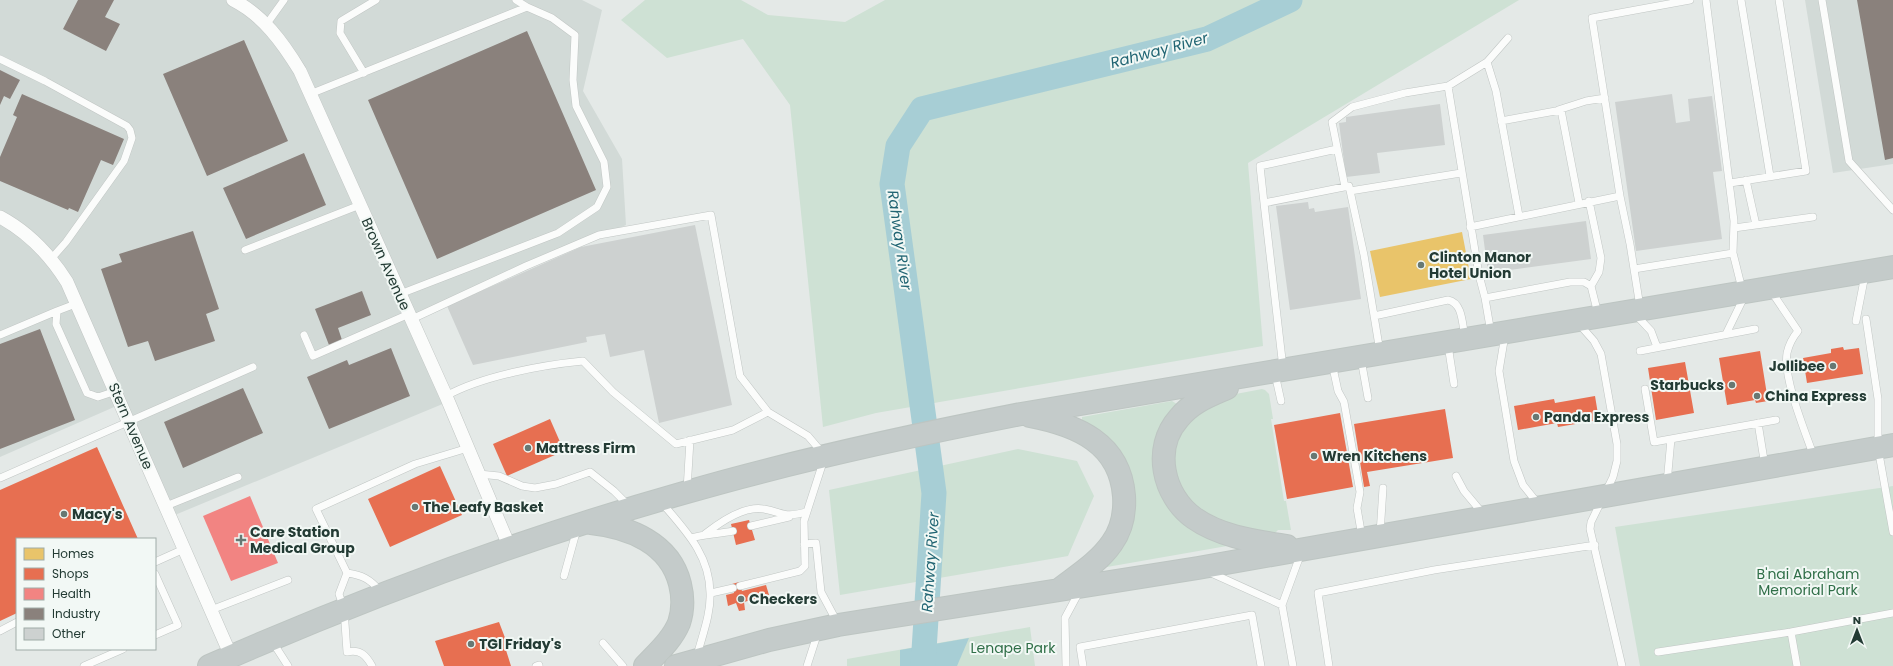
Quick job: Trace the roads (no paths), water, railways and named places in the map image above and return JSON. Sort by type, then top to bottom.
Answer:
[{"type":"highway","points":[[209,666],[230,661],[271,639],[382,594],[510,548],[631,508],[825,456],[958,426],[1021,414],[1893,266]]},
{"type":"highway","points":[[1271,372],[1202,398],[1177,419],[1168,435],[1164,452],[1164,472],[1171,492],[1186,511],[1204,524],[1240,538],[1303,549]]},
{"type":"highway","points":[[1021,414],[1061,424],[1093,439],[1112,458],[1122,483],[1124,500],[1123,516],[1113,542],[1096,560],[1057,590]]},
{"type":"highway","points":[[686,663],[769,640],[829,627],[1198,568],[1886,446]]},
{"type":"highway","points":[[582,524],[613,527],[649,541],[664,553],[675,569],[682,597],[679,623],[669,640],[645,666]]},
{"type":"street","name":"Brown Avenue","points":[[233,0],[266,25],[290,54],[310,94],[446,396],[510,548]]},
{"type":"street","name":"Stern Avenue","points":[[0,217],[32,240],[51,260],[67,282],[78,304],[211,610],[230,661]]},
{"type":"lane","points":[[266,25],[284,0]]},
{"type":"lane","points":[[364,72],[340,33],[341,21],[376,0]]},
{"type":"lane","points":[[400,294],[558,233],[597,207],[607,187],[604,162],[576,106],[573,80],[575,35],[552,18],[527,7],[516,0]]},
{"type":"lane","points":[[1657,348],[1651,331],[1636,310],[1634,270],[1620,196],[1592,18],[1690,0]]},
{"type":"lane","points":[[1706,0],[1730,183],[1734,228],[1733,253],[1744,292],[1726,334]]},
{"type":"lane","points":[[1741,0],[1770,176]]},
{"type":"lane","points":[[1730,183],[1806,171],[1779,0]]},
{"type":"lane","points":[[1822,0],[1849,161],[1893,210]]},
{"type":"lane","points":[[310,94],[527,7]]},
{"type":"lane","points":[[1368,398],[1374,316],[1364,255],[1337,149],[1332,122],[1352,107],[1404,93],[1448,86],[1487,62],[1508,38]]},
{"type":"lane","points":[[0,59],[45,81],[127,126],[132,134],[131,143],[124,160],[66,242],[51,260]]},
{"type":"lane","points":[[1487,62],[1496,91],[1519,216]]},
{"type":"lane","points":[[1448,86],[1461,173],[1479,275],[1485,298],[1498,334],[1499,371],[1514,462],[1523,485],[1541,507]]},
{"type":"lane","points":[[1501,121],[1558,110],[1586,101],[1605,98]]},
{"type":"lane","points":[[1558,110],[1561,110],[1579,203]]},
{"type":"lane","points":[[1281,401],[1271,372],[1264,203],[1260,166],[1337,149]]},
{"type":"lane","points":[[1264,203],[1461,173]]},
{"type":"lane","points":[[1746,180],[1756,225]]},
{"type":"lane","points":[[1470,227],[1579,203],[1620,196]]},
{"type":"lane","points":[[1589,201],[1601,258],[1599,272],[1590,286]]},
{"type":"lane","points":[[245,250],[360,205]]},
{"type":"lane","points":[[304,335],[313,356],[410,317],[599,235],[711,215],[740,376],[768,412],[808,436],[825,456],[806,512],[803,528],[806,558],[804,570],[710,592]]},
{"type":"lane","points":[[1734,228],[1813,217]]},
{"type":"lane","points":[[1634,270],[1733,253]]},
{"type":"lane","points":[[1856,321],[1866,271]]},
{"type":"lane","points":[[1485,298],[1570,282],[1584,282],[1590,286],[1598,316]]},
{"type":"lane","points":[[1769,288],[1798,331],[1790,344],[1787,357],[1792,394],[1815,459]]},
{"type":"lane","points":[[1374,316],[1448,300],[1454,301],[1458,305],[1454,384]]},
{"type":"lane","points":[[0,335],[57,311],[78,304]]},
{"type":"lane","points":[[57,311],[56,324],[87,393],[98,397],[116,391]]},
{"type":"lane","points":[[1866,319],[1886,446],[1893,532]]},
{"type":"lane","points":[[1576,320],[1594,341],[1601,354],[1617,444],[1615,469],[1591,522],[1590,529],[1622,666]]},
{"type":"lane","points":[[1640,351],[1755,328]]},
{"type":"lane","points":[[446,396],[461,387],[545,365],[584,361],[613,392],[676,444],[733,430],[768,412]]},
{"type":"lane","points":[[1332,362],[1338,391],[1344,402],[1360,492],[1357,508],[1371,537]]},
{"type":"lane","points":[[0,478],[253,367]]},
{"type":"lane","points":[[1645,389],[1654,442],[1776,420]]},
{"type":"lane","points":[[1758,423],[1766,468]]},
{"type":"lane","points":[[1667,485],[1671,439]]},
{"type":"lane","points":[[687,492],[690,440]]},
{"type":"lane","points":[[372,666],[361,652],[354,650],[347,652],[344,609],[339,594],[347,573],[316,509],[415,464],[468,448]]},
{"type":"lane","points":[[479,474],[499,476],[522,486],[535,488],[556,484],[590,472],[614,491],[631,508]]},
{"type":"lane","points":[[1456,476],[1464,491],[1486,517]]},
{"type":"lane","points":[[166,506],[238,477]]},
{"type":"lane","points":[[1371,537],[1383,488]]},
{"type":"lane","points":[[659,500],[691,538],[702,554],[710,592],[686,663]]},
{"type":"lane","points":[[705,534],[726,518],[756,509],[764,509],[789,517]]},
{"type":"lane","points":[[751,526],[806,512]]},
{"type":"lane","points":[[564,576],[582,524]]},
{"type":"lane","points":[[691,538],[705,534],[718,535],[733,531]]},
{"type":"lane","points":[[804,544],[816,543],[821,592],[829,627],[807,666]]},
{"type":"lane","points":[[1329,666],[1318,593],[1434,570],[1594,545]]},
{"type":"lane","points":[[156,562],[184,549]]},
{"type":"lane","points":[[1293,666],[1282,605],[1303,549]]},
{"type":"lane","points":[[1198,568],[1282,605]]},
{"type":"lane","points":[[347,573],[358,574],[371,580],[382,594]]},
{"type":"lane","points":[[156,576],[178,625],[156,635]]},
{"type":"lane","points":[[211,610],[288,580]]},
{"type":"lane","points":[[1066,666],[1065,618],[1082,586]]},
{"type":"lane","points":[[1658,652],[1791,632],[1893,613]]},
{"type":"lane","points":[[1083,666],[1080,648],[1252,615],[1261,666]]},
{"type":"lane","points":[[0,631],[16,623]]},
{"type":"lane","points":[[1791,632],[1797,666]]},
{"type":"lane","points":[[271,639],[288,666]]},
{"type":"lane","points":[[603,643],[623,666]]},
{"type":"lane","points":[[84,666],[121,650]]},
{"type":"water","points":[[969,638],[957,666],[900,666],[900,650]]},
{"type":"waterway","name":"Rahway River","points":[[923,666],[934,493],[892,184],[898,146],[922,109],[1207,39],[1290,0]]},
{"type":"place","name":"Clinton Manor Hotel Union","points":[[1421,265]]},
{"type":"place","name":"Jollibee","points":[[1833,366]]},
{"type":"place","name":"Starbucks","points":[[1732,385]]},
{"type":"place","name":"China Express","points":[[1757,396]]},
{"type":"place","name":"Panda Express","points":[[1536,417]]},
{"type":"place","name":"Mattress Firm","points":[[528,448]]},
{"type":"place","name":"Wren Kitchens","points":[[1314,456]]},
{"type":"place","name":"The Leafy Basket","points":[[415,507]]},
{"type":"place","name":"Macy's","points":[[64,514]]},
{"type":"place","name":"Care Station Medical Group","points":[[241,540]]},
{"type":"place","name":"Checkers","points":[[741,599]]},
{"type":"place","name":"TGI Friday's","points":[[471,644]]},
{"type":"park label","name":"B'nai Abraham Memorial Park","points":[[1808,582]]},
{"type":"park label","name":"Lenape Park","points":[[1013,648]]}]
